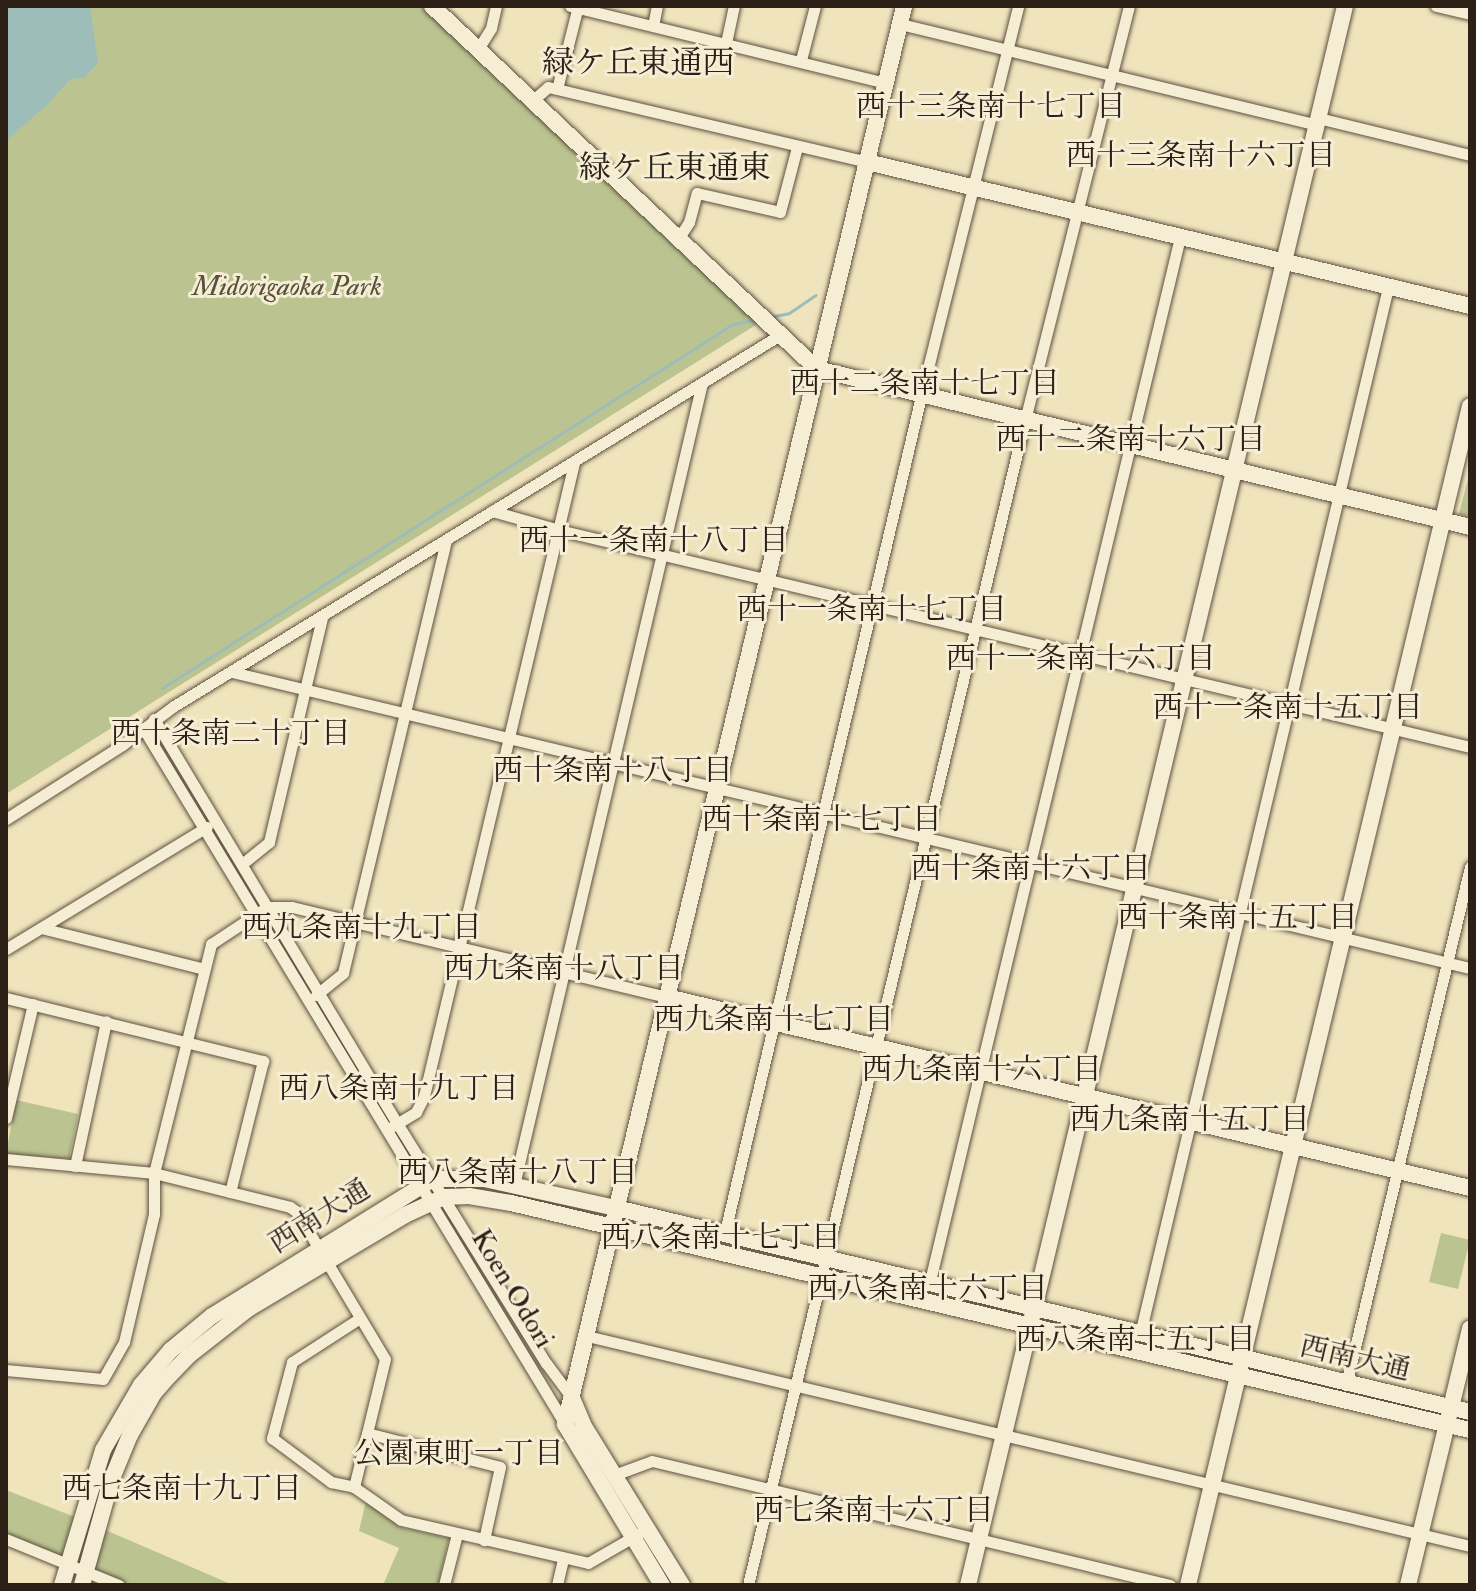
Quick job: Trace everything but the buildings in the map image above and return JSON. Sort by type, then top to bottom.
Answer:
[{"type":"street","points":[[432,6],[817,369],[1470,527]]},
{"type":"street","points":[[478,49],[491,28],[496,6]]},
{"type":"street","points":[[653,26],[657,6]]},
{"type":"street","points":[[726,43],[734,6]]},
{"type":"street","points":[[801,60],[815,6]]},
{"type":"street","points":[[682,1585],[640,1533],[565,1424],[904,6]]},
{"type":"street","points":[[724,1236],[921,396],[1018,6]]},
{"type":"street","points":[[748,1585],[1025,420],[1129,6]]},
{"type":"street","points":[[968,1585],[1345,6]]},
{"type":"street","points":[[1436,6],[1470,14]]},
{"type":"street","points":[[557,89],[575,7],[886,83]]},
{"type":"street","points":[[900,24],[1470,155]]},
{"type":"street","points":[[532,101],[548,87],[1470,306]]},
{"type":"street","points":[[678,239],[689,222],[697,193],[780,212],[797,147]]},
{"type":"street","points":[[929,1285],[983,1071],[1079,654],[1180,237]]},
{"type":"street","points":[[1140,1334],[1188,1120],[1388,287]]},
{"type":"street","points":[[6,819],[154,719],[780,335]]},
{"type":"street","points":[[514,1185],[702,383]]},
{"type":"street","points":[[1188,1585],[1470,406]]},
{"type":"street","points":[[392,1126],[416,1112],[424,1096],[574,463]]},
{"type":"street","points":[[492,511],[769,581],[1470,747]]},
{"type":"street","points":[[307,1001],[343,973],[446,541]]},
{"type":"street","points":[[242,864],[269,842],[322,617]]},
{"type":"street","points":[[232,672],[1470,968]]},
{"type":"street","name":"Koen Odori","points":[[154,719],[320,993],[392,1126]]},
{"type":"street","name":"Koen Odori","points":[[143,728],[307,1001],[427,1183],[565,1424]]},
{"type":"street","points":[[6,949],[215,823]]},
{"type":"street","points":[[1346,1385],[1470,867]]},
{"type":"street","points":[[6,1370],[103,1379],[124,1342],[154,1214],[154,1173],[211,944],[267,907],[292,907],[357,922],[1470,1188]]},
{"type":"street","points":[[41,928],[204,969]]},
{"type":"street","points":[[6,998],[263,1061],[230,1192]]},
{"type":"street","points":[[6,1118],[33,1004]]},
{"type":"street","points":[[75,1166],[106,1021]]},
{"type":"street","points":[[6,1159],[154,1173],[290,1207],[297,1212],[385,1359],[354,1487]]},
{"type":"street","name":"西南大通","points":[[84,1578],[111,1481],[130,1435],[154,1393],[188,1356],[248,1309],[427,1183],[484,1179],[514,1185],[1470,1412]]},
{"type":"street","name":"西南大通","points":[[62,1585],[103,1450],[141,1385],[171,1350],[212,1316],[322,1255],[437,1200],[469,1196],[612,1226],[1029,1328],[1470,1430]]},
{"type":"street","name":"Koen Odori","points":[[437,1200],[572,1398]]},
{"type":"street","points":[[360,1318],[292,1362],[272,1438],[331,1482],[354,1487],[401,1520],[588,1563],[640,1533]]},
{"type":"street","points":[[1408,1585],[1470,1328]]},
{"type":"street","points":[[587,1336],[1470,1546]]},
{"type":"street","points":[[572,1398],[579,1418],[614,1475],[662,1585]]},
{"type":"street","points":[[367,1433],[500,1467],[484,1540]]},
{"type":"street","points":[[614,1475],[652,1461],[1170,1585]]},
{"type":"street","points":[[444,1585],[457,1534]]},
{"type":"street","points":[[6,1539],[66,1564],[84,1578],[119,1585]]},
{"type":"street","points":[[557,1585],[563,1558]]},
{"type":"green space","name":"Midorigaoka Park","points":[[6,6],[425,6],[759,323],[6,794]]},
{"type":"green space","points":[[1470,471],[1470,517],[1459,514]]},
{"type":"green space","points":[[16,1100],[78,1114],[69,1159],[6,1154]]},
{"type":"green space","points":[[1441,1233],[1470,1240],[1458,1289],[1429,1282]]},
{"type":"green space","points":[[6,1490],[233,1585],[119,1585],[6,1539]]},
{"type":"green space","points":[[366,1501],[403,1528],[449,1538],[438,1585],[383,1585],[399,1548],[359,1531]]},
{"type":"water","points":[[6,6],[90,6],[98,63],[84,78],[70,79],[49,103],[8,139]]},
{"type":"waterway","points":[[769,317],[789,313],[816,295]]},
{"type":"waterway","points":[[162,688],[733,324],[754,320]]},
{"type":"district","name":"緑ケ丘東通西","points":[[638,63]]},
{"type":"district","name":"西十三条南十七丁目","points":[[991,107]]},
{"type":"district","name":"西十三条南十六丁目","points":[[1201,156]]},
{"type":"district","name":"緑ケ丘東通東","points":[[675,168]]},
{"type":"district","name":"西十二条南十七丁目","points":[[925,384]]},
{"type":"district","name":"西十二条南十六丁目","points":[[1131,440]]},
{"type":"district","name":"西十一条南十八丁目","points":[[654,541]]},
{"type":"district","name":"西十一条南十七丁目","points":[[872,610]]},
{"type":"district","name":"西十一条南十六丁目","points":[[1081,659]]},
{"type":"district","name":"西十一条南十五丁目","points":[[1288,708]]},
{"type":"district","name":"西十条南二十丁目","points":[[231,734]]},
{"type":"district","name":"西十条南十八丁目","points":[[613,771]]},
{"type":"district","name":"西十条南十七丁目","points":[[822,820]]},
{"type":"district","name":"西十条南十六丁目","points":[[1031,869]]},
{"type":"district","name":"西十条南十五丁目","points":[[1238,918]]},
{"type":"district","name":"西九条南十九丁目","points":[[362,928]]},
{"type":"district","name":"西九条南十八丁目","points":[[564,969]]},
{"type":"district","name":"西九条南十七丁目","points":[[774,1020]]},
{"type":"district","name":"西九条南十六丁目","points":[[982,1070]]},
{"type":"district","name":"西八条南十九丁目","points":[[399,1089]]},
{"type":"district","name":"西九条南十五丁目","points":[[1190,1120]]},
{"type":"district","name":"西八条南十八丁目","points":[[518,1173]]},
{"type":"district","name":"西八条南十七丁目","points":[[721,1238]]},
{"type":"district","name":"西八条南十六丁目","points":[[928,1289]]},
{"type":"district","name":"西八条南十五丁目","points":[[1136,1340]]},
{"type":"district","name":"公園東町一丁目","points":[[459,1454]]},
{"type":"district","name":"西七条南十九丁目","points":[[182,1489]]},
{"type":"district","name":"西七条南十六丁目","points":[[874,1511]]}]
